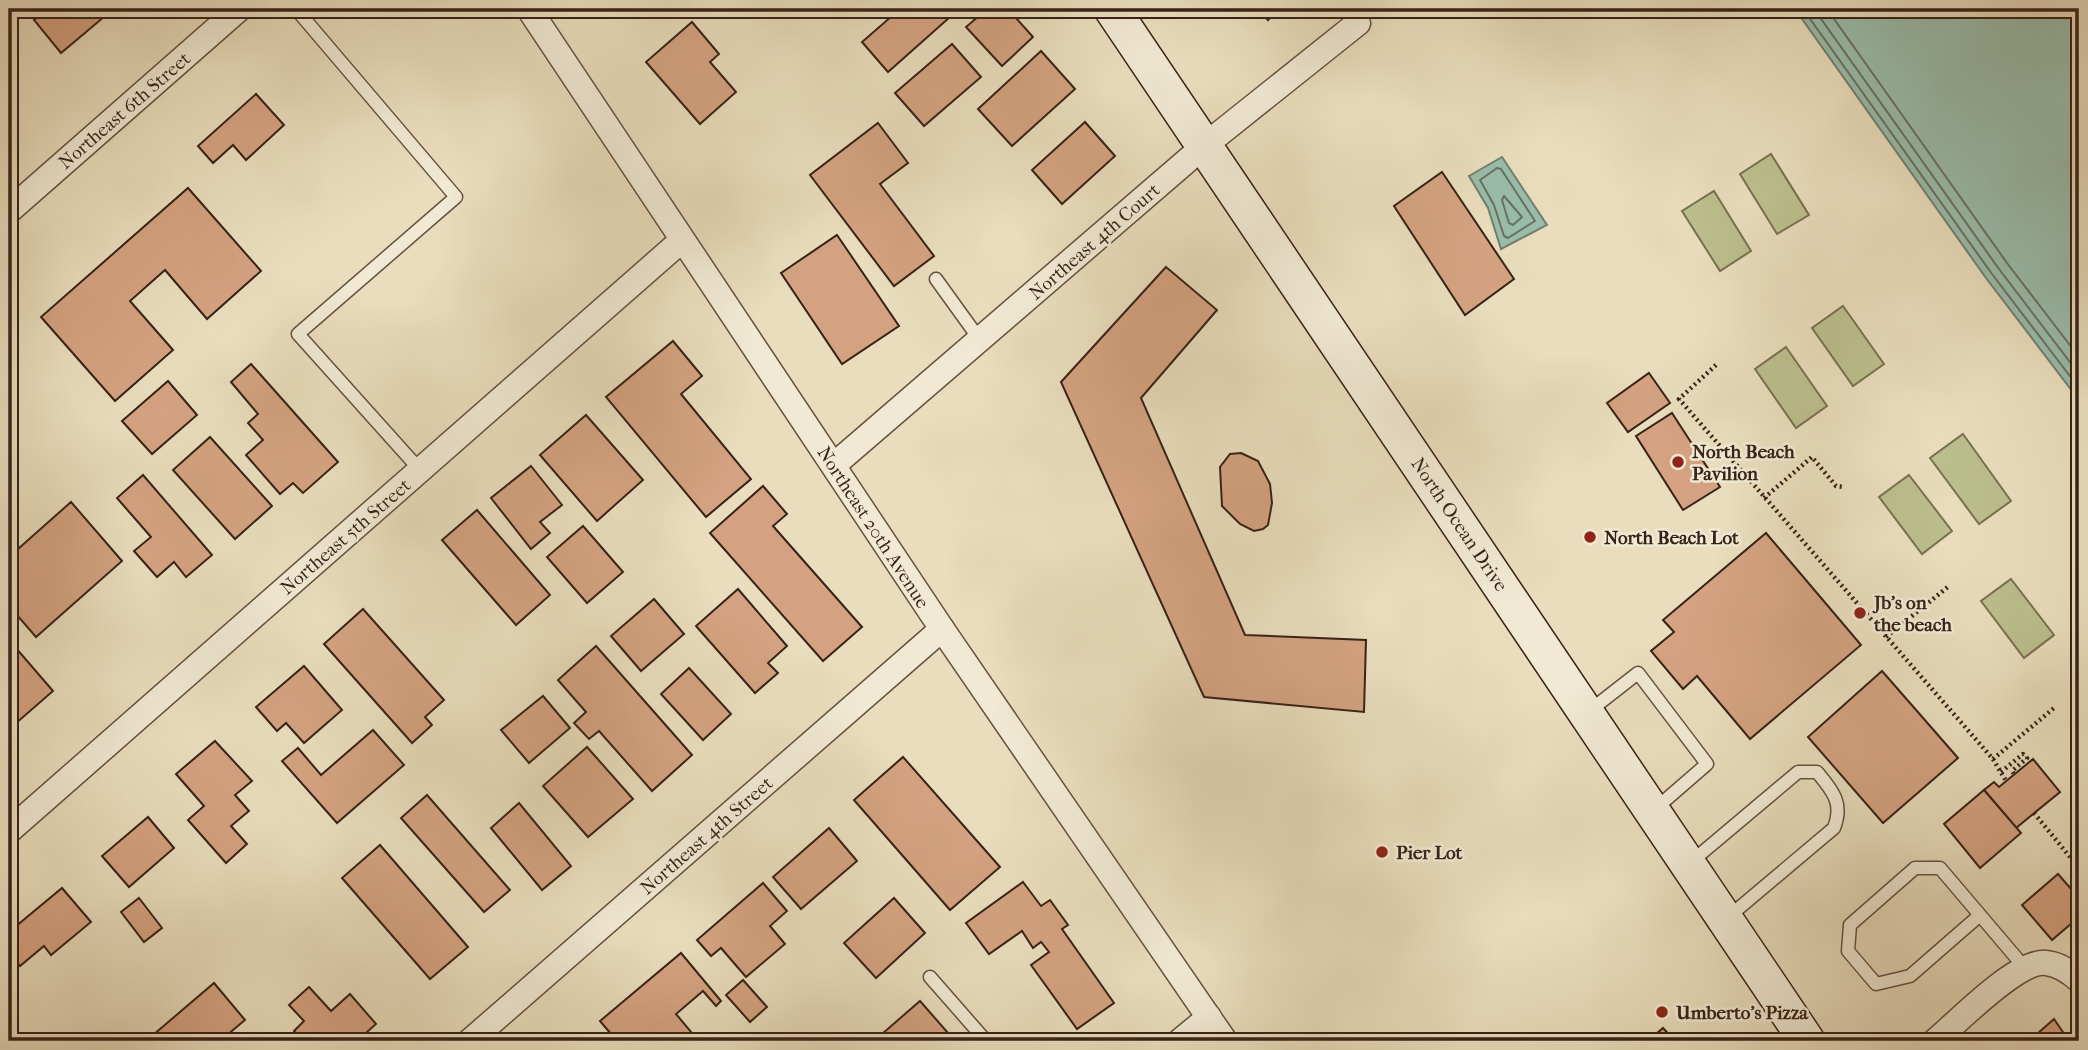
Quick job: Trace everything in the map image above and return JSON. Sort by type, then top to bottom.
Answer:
[{"type":"main road","name":"North Ocean Drive","points":[[1117,11],[1204,146],[1588,712],[1807,1041]]},
{"type":"street","name":"Northeast 6th Street","points":[[9,211],[239,9]]},
{"type":"street","name":"Northeast 20th Avenue","points":[[529,9],[681,241],[942,629],[1225,1041]]},
{"type":"street","name":"Northeast 4th Court","points":[[834,465],[1204,146],[1358,23]]},
{"type":"street","name":"Northeast 5th Street","points":[[9,831],[681,241]]},
{"type":"street","name":"Northeast 4th Street","points":[[470,1041],[942,629]]},
{"type":"street","points":[[1935,1041],[2018,970],[2035,965],[2068,971],[2079,980]]},
{"type":"street","points":[[1180,1041],[1209,1017]]},
{"type":"lane","points":[[296,9],[456,197],[298,334],[420,470]]},
{"type":"lane","points":[[936,279],[980,340]]},
{"type":"lane","points":[[1588,712],[1638,673],[1707,764],[1654,811]]},
{"type":"lane","points":[[1689,863],[1798,772],[1817,772],[1836,794],[1839,814],[1834,828],[1726,919]]},
{"type":"lane","points":[[1980,915],[1910,976],[1876,984],[1848,951],[1850,925],[1915,868],[1940,868],[1980,915],[2035,965]]},
{"type":"lane","points":[[930,978],[986,1041]]},
{"type":"path","points":[[1716,365],[1679,399],[1993,760],[2006,781]]},
{"type":"path","points":[[1764,498],[1812,457],[1836,486],[1844,487]]},
{"type":"path","points":[[1886,637],[1949,586]]},
{"type":"path","points":[[1993,760],[2053,708]]},
{"type":"path","points":[[2001,772],[2022,754],[2027,758],[2012,771],[2014,774]]},
{"type":"path","points":[[2034,813],[2079,868]]},
{"type":"path","points":[[2075,944],[2079,930]]},
{"type":"shaded area","points":[[1771,154],[1809,215],[1777,234],[1740,174]]},
{"type":"shaded area","points":[[1714,191],[1751,251],[1720,271],[1682,211]]},
{"type":"shaded area","points":[[1843,306],[1884,364],[1853,386],[1812,328]]},
{"type":"shaded area","points":[[1786,347],[1827,406],[1796,428],[1755,369]]},
{"type":"shaded area","points":[[1963,434],[2011,501],[1979,524],[1930,458]]},
{"type":"shaded area","points":[[1909,475],[1952,531],[1922,554],[1879,497]]},
{"type":"shaded area","points":[[2011,579],[2054,635],[2024,658],[1981,601]]},
{"type":"water","points":[[1795,9],[2079,9],[2079,400],[1986,278]]},
{"type":"water","points":[[1502,157],[1547,225],[1501,249],[1488,208],[1469,176]]},
{"type":"building","points":[[48,9],[111,11],[61,53],[34,20]]},
{"type":"building","points":[[900,9],[959,9],[888,72],[862,42]]},
{"type":"building","points":[[987,9],[1008,9],[1033,37],[1002,66],[966,27]]},
{"type":"building","points":[[1257,9],[1280,9],[1268,20]]},
{"type":"building","points":[[692,22],[719,54],[710,62],[736,92],[700,124],[646,62]]},
{"type":"building","points":[[952,44],[981,77],[924,126],[895,93]]},
{"type":"building","points":[[1041,51],[1075,89],[1012,146],[978,109]]},
{"type":"building","points":[[9,92],[18,102],[9,111]]},
{"type":"building","points":[[256,94],[284,125],[246,160],[233,145],[213,163],[198,146]]},
{"type":"building","points":[[1085,122],[1115,156],[1062,204],[1032,170]]},
{"type":"building","points":[[878,123],[908,163],[880,184],[934,256],[894,286],[810,175]]},
{"type":"building","points":[[1442,172],[1514,279],[1465,315],[1394,206]]},
{"type":"building","points":[[188,188],[261,271],[207,319],[165,270],[130,301],[173,350],[115,401],[41,317]]},
{"type":"building","points":[[837,235],[899,326],[842,364],[781,273]]},
{"type":"building","points":[[1166,267],[1217,310],[1141,398],[1245,635],[1366,640],[1364,712],[1204,697],[1061,382]]},
{"type":"building","points":[[673,341],[702,376],[681,394],[751,479],[706,517],[606,397]]},
{"type":"building","points":[[251,364],[338,462],[303,493],[293,483],[280,494],[246,455],[263,440],[248,423],[258,414],[231,382]]},
{"type":"building","points":[[1649,373],[1670,403],[1628,432],[1607,403]]},
{"type":"building","points":[[168,381],[197,415],[152,454],[122,421]]},
{"type":"building","name":"North Beach Pavilion","points":[[1672,413],[1720,487],[1683,510],[1636,436]]},
{"type":"building","points":[[586,415],[643,480],[597,521],[540,455]]},
{"type":"building","points":[[210,437],[272,506],[235,539],[173,470]]},
{"type":"building","points":[[1241,453],[1258,461],[1270,484],[1272,503],[1268,525],[1263,529],[1254,531],[1240,524],[1222,506],[1220,467],[1230,454]]},
{"type":"building","points":[[531,466],[562,505],[540,522],[550,533],[531,549],[491,498]]},
{"type":"building","points":[[143,475],[212,555],[186,577],[174,562],[157,577],[134,551],[151,537],[117,498]]},
{"type":"building","points":[[763,486],[787,514],[773,526],[862,627],[823,661],[710,533]]},
{"type":"building","points":[[71,502],[122,561],[36,637],[9,606],[9,557]]},
{"type":"building","points":[[477,510],[550,595],[516,625],[442,540]]},
{"type":"building","points":[[583,526],[623,572],[587,603],[547,557]]},
{"type":"building","points":[[1766,533],[1861,645],[1750,739],[1697,676],[1683,689],[1651,651],[1674,632],[1663,620]]},
{"type":"building","points":[[738,589],[787,646],[768,663],[778,673],[755,693],[696,626]]},
{"type":"building","points":[[654,599],[684,634],[641,671],[611,636]]},
{"type":"building","points":[[363,609],[444,700],[425,717],[432,725],[412,743],[324,644]]},
{"type":"building","points":[[9,640],[53,691],[14,725],[9,720]]},
{"type":"building","points":[[596,646],[692,755],[652,791],[599,731],[589,739],[574,723],[586,712],[558,680]]},
{"type":"building","points":[[304,666],[342,710],[304,743],[286,723],[277,731],[256,707]]},
{"type":"building","points":[[689,668],[731,714],[703,740],[661,694]]},
{"type":"building","points":[[1882,671],[1958,758],[1883,823],[1808,737]]},
{"type":"building","points":[[543,696],[570,728],[529,763],[501,730]]},
{"type":"building","points":[[373,730],[404,765],[337,823],[282,761],[298,748],[321,775]]},
{"type":"building","points":[[215,741],[252,781],[235,795],[249,811],[231,826],[247,844],[226,863],[188,820],[204,806],[176,774]]},
{"type":"building","points":[[587,747],[633,799],[588,837],[543,786]]},
{"type":"building","points":[[903,757],[1000,867],[950,910],[854,800]]},
{"type":"building","points":[[2033,759],[2060,792],[2016,828],[1984,790],[1994,782],[1999,787]]},
{"type":"building","points":[[1984,790],[2021,833],[1980,868],[1944,824]]},
{"type":"building","points":[[427,795],[510,890],[484,912],[401,818]]},
{"type":"building","points":[[519,803],[571,866],[542,890],[491,828]]},
{"type":"building","points":[[148,817],[174,848],[129,887],[102,856]]},
{"type":"building","points":[[829,828],[857,861],[801,909],[773,877]]},
{"type":"building","points":[[380,845],[468,947],[430,979],[342,878]]},
{"type":"building","points":[[2058,874],[2079,898],[2079,917],[2052,940],[2022,905]]},
{"type":"building","points":[[1023,882],[1041,906],[1050,900],[1068,925],[1062,929],[1114,1003],[1077,1029],[1031,965],[1049,952],[1041,942],[1033,948],[1022,931],[989,954],[966,923]]},
{"type":"building","points":[[763,883],[787,911],[770,926],[785,944],[746,977],[721,948],[711,956],[697,940]]},
{"type":"building","points":[[62,888],[91,922],[51,955],[44,946],[20,966],[9,953],[9,932]]},
{"type":"building","points":[[139,898],[162,928],[144,942],[121,912]]},
{"type":"building","points":[[894,898],[925,933],[876,978],[844,943]]},
{"type":"building","points":[[681,953],[721,1001],[716,1006],[703,991],[676,1014],[692,1033],[682,1041],[617,1041],[600,1021]]},
{"type":"building","points":[[743,980],[767,1007],[750,1022],[726,995]]},
{"type":"building","points":[[214,983],[245,1020],[220,1041],[146,1041]]},
{"type":"building","points":[[309,987],[331,1011],[350,994],[376,1024],[357,1041],[303,1041],[294,1031],[304,1021],[289,1005]]},
{"type":"building","points":[[920,1001],[955,1041],[875,1040]]},
{"type":"building","points":[[2054,1019],[2069,1041],[2029,1041]]},
{"type":"building","points":[[1663,1028],[1675,1041],[1648,1041]]},
{"type":"place","name":"North Beach Pavilion","points":[[1678,462]]},
{"type":"place","name":"North Beach Lot","points":[[1590,537]]},
{"type":"place","name":"Jb's on the beach","points":[[1860,613]]},
{"type":"place","name":"Pier Lot","points":[[1382,852]]},
{"type":"place","name":"Umberto's Pizza","points":[[1662,1012]]}]
